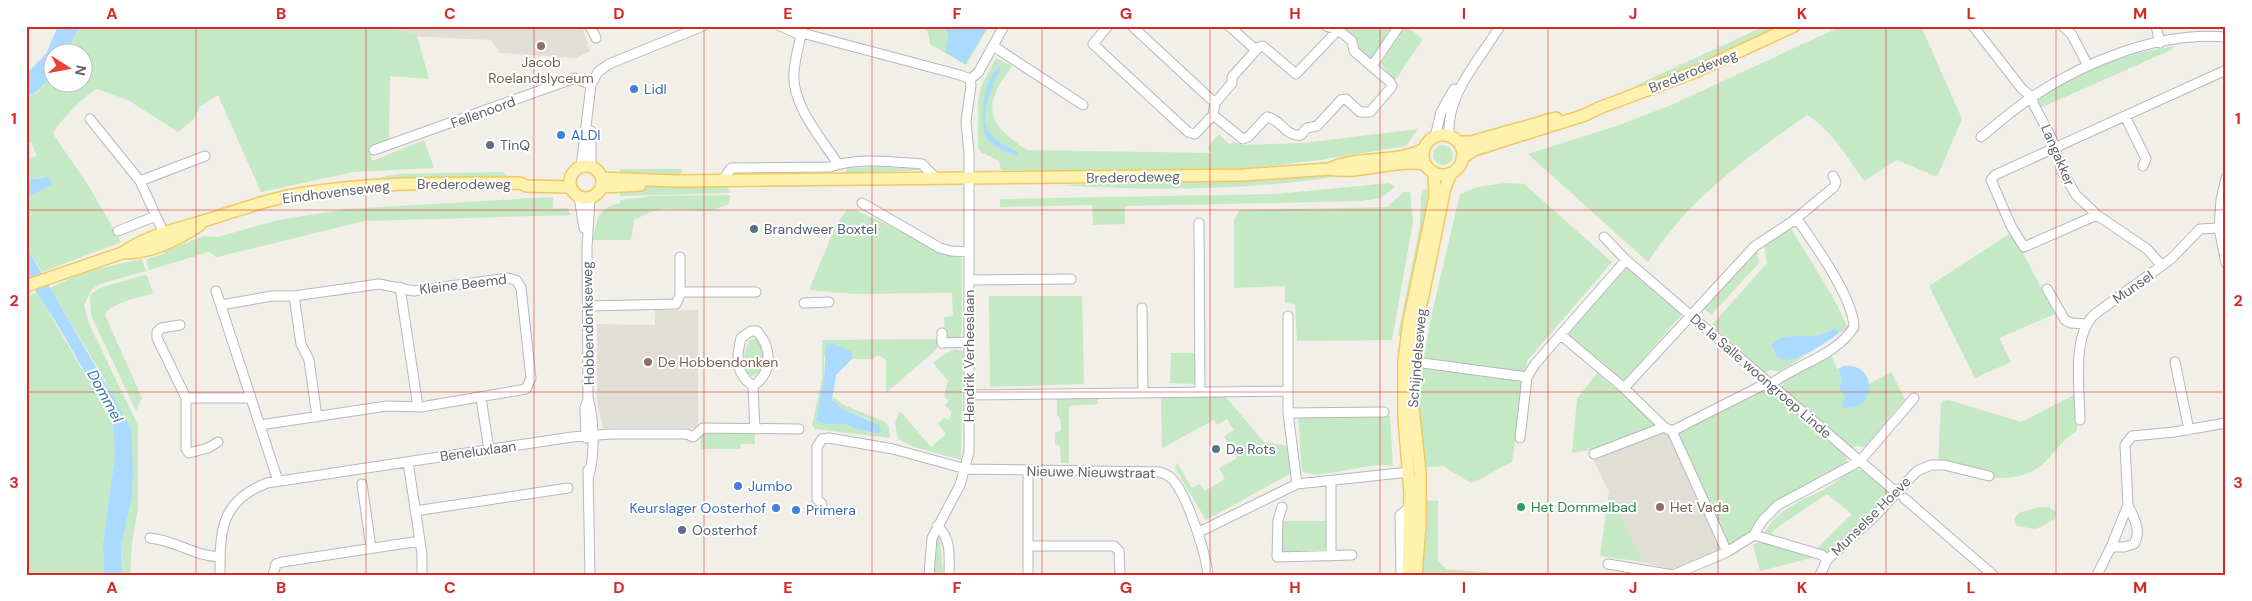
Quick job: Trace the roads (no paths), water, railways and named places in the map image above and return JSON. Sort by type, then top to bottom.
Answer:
[{"type":"main road","name":"Brederodeweg","points":[[1462,158],[1474,150],[1577,118],[1695,72],[1790,29],[1801,26]]},
{"type":"main road","name":"Brederodeweg","points":[[1453,139],[1471,142],[1585,110],[1599,108]]},
{"type":"main road","points":[[1435,137],[1453,139],[1461,147],[1462,158],[1457,169],[1451,173],[1434,173],[1425,164],[1424,149],[1435,137]]},
{"type":"main road","name":"Brederodeweg","points":[[1329,169],[1342,162],[1412,154],[1424,149]]},
{"type":"main road","name":"Brederodeweg","points":[[602,182],[662,184],[676,181],[723,180],[1243,175],[1329,169],[1343,172],[1412,162],[1425,164]]},
{"type":"main road","points":[[586,167],[597,171],[602,182],[597,194],[585,198],[570,183],[586,167]]},
{"type":"main road","name":"Schijndelseweg","points":[[1416,575],[1421,493],[1419,456],[1412,410],[1409,321],[1435,197],[1434,173]]},
{"type":"main road","name":"Schijndelseweg","points":[[1408,575],[1410,507],[1404,418],[1410,361],[1445,188],[1451,173]]},
{"type":"main road","name":"Brederodeweg","points":[[407,184],[520,184],[526,179],[570,183]]},
{"type":"main road","name":"Eindhovenseweg","points":[[26,286],[122,253],[131,246],[167,238],[237,209],[305,193],[367,185],[407,184]]},
{"type":"street","points":[[590,26],[596,38]]},
{"type":"street","points":[[586,167],[591,85],[598,72],[609,64],[703,26]]},
{"type":"street","points":[[780,26],[970,80],[978,73],[1004,26]]},
{"type":"street","points":[[1108,26],[1093,44],[1188,132],[1192,134],[1198,132],[1214,115]]},
{"type":"street","points":[[1132,26],[1212,100],[1214,115],[1243,139],[1248,137],[1267,118],[1274,120],[1290,134],[1301,135],[1308,128],[1317,126],[1341,100],[1346,99],[1360,112],[1370,112],[1392,86],[1390,82],[1354,51],[1352,41],[1326,26]]},
{"type":"street","points":[[1229,26],[1256,51]]},
{"type":"street","points":[[1372,66],[1399,26]]},
{"type":"street","points":[[1453,139],[1452,105],[1466,77],[1500,26]]},
{"type":"street","name":"Langakker","points":[[1973,26],[2022,89],[2032,97],[2055,147],[2063,173],[2072,189],[2097,215],[2138,242],[2162,266]]},
{"type":"street","points":[[2063,26],[2072,30],[2088,66]]},
{"type":"street","points":[[2156,26],[2160,43]]},
{"type":"street","points":[[802,31],[794,73],[796,92],[838,164]]},
{"type":"street","points":[[1212,100],[1222,95],[1232,84],[1232,77],[1259,47],[1263,46],[1296,74],[1338,34]]},
{"type":"street","points":[[1981,137],[2032,97],[2088,66],[2160,43],[2192,38],[2226,37]]},
{"type":"street","points":[[993,46],[1083,105]]},
{"type":"street","points":[[2097,215],[2024,248],[1992,184],[1992,177],[2226,70]]},
{"type":"street","points":[[1435,137],[1442,108],[1458,83],[1466,77]]},
{"type":"street","name":"Fellenoord","points":[[374,150],[575,78],[591,85]]},
{"type":"street","name":"Hendrik Verheeslaan","points":[[929,575],[930,550],[937,526],[960,485],[970,452],[966,121],[970,80]]},
{"type":"street","points":[[2125,116],[2147,162]]},
{"type":"street","points":[[90,120],[140,181],[167,238]]},
{"type":"street","points":[[140,181],[205,156]]},
{"type":"street","points":[[723,180],[731,168],[830,167],[838,164],[882,162],[922,164],[937,179]]},
{"type":"street","points":[[1624,388],[1755,246],[1793,220],[1834,187],[1836,182],[1833,176]]},
{"type":"street","points":[[2226,178],[2220,200],[2218,228],[2226,263]]},
{"type":"street","name":"Hobbendonkseweg","points":[[585,198],[588,306],[588,398],[585,408],[589,436],[586,464],[589,475],[590,575]]},
{"type":"street","points":[[862,203],[940,248],[969,252]]},
{"type":"street","points":[[118,231],[156,216]]},
{"type":"street","points":[[1594,454],[1668,429],[1761,386],[1770,384],[1834,348],[1847,338],[1854,327],[1851,312],[1827,262],[1799,222],[1793,220]]},
{"type":"street","points":[[1199,223],[1200,392]]},
{"type":"street","name":"Munsel","points":[[2085,324],[2095,314],[2162,266],[2200,229],[2218,228]]},
{"type":"street","name":"De la Salle woongroep Linde","points":[[1604,237],[1626,260],[1896,492]]},
{"type":"street","points":[[588,306],[672,306],[679,300],[680,257]]},
{"type":"street","points":[[1520,438],[1527,377],[1626,260]]},
{"type":"street","name":"Kleine Beemd","points":[[220,304],[379,284],[414,291],[508,278],[516,280],[520,284],[528,335],[530,385],[521,391],[418,407],[387,406],[260,425]]},
{"type":"street","points":[[969,280],[1071,279]]},
{"type":"street","name":"Kleine Beemd","points":[[400,287],[418,407]]},
{"type":"street","points":[[2047,289],[2066,320],[2071,323],[2085,324],[2080,342],[2080,420]]},
{"type":"street","points":[[216,291],[278,481]]},
{"type":"street","points":[[680,292],[756,292]]},
{"type":"street","points":[[294,296],[301,344],[309,360],[317,416]]},
{"type":"street","points":[[804,304],[829,302]]},
{"type":"street","points":[[1142,308],[1143,392]]},
{"type":"street","points":[[1288,316],[1288,413],[1296,484]]},
{"type":"street","points":[[180,325],[160,328],[157,332],[157,338],[186,398],[185,444],[189,458],[218,442]]},
{"type":"street","points":[[751,331],[757,331],[764,340],[769,357],[766,371],[760,382],[753,386],[745,380],[740,372],[736,358],[741,338],[751,331]]},
{"type":"street","points":[[942,333],[942,343],[969,342]]},
{"type":"street","points":[[1561,335],[1624,388],[1668,429],[1726,552]]},
{"type":"street","points":[[1410,361],[1527,377]]},
{"type":"street","points":[[2175,362],[2189,430]]},
{"type":"street","points":[[753,386],[755,429]]},
{"type":"street","points":[[970,395],[1288,391]]},
{"type":"street","points":[[186,398],[251,398]]},
{"type":"street","points":[[481,398],[489,450]]},
{"type":"street","points":[[1608,564],[1673,574],[1726,552],[1754,535],[1762,521],[1778,505],[1860,461],[1914,398]]},
{"type":"street","points":[[1288,413],[1384,412]]},
{"type":"street","points":[[2111,547],[2124,547],[2134,544],[2137,538],[2138,529],[2128,505],[2125,445],[2128,438],[2226,423]]},
{"type":"street","name":"Beneluxlaan","points":[[220,575],[221,532],[225,518],[234,505],[255,488],[278,481],[589,436],[687,434],[693,437],[703,428],[799,429]]},
{"type":"street","points":[[822,504],[817,499],[817,447],[822,439],[829,438],[879,446],[966,470]]},
{"type":"street","points":[[408,462],[420,541],[422,575]]},
{"type":"street","name":"Munselse Hoeve","points":[[1820,575],[1827,560],[1874,517],[1917,471],[1930,465],[1944,465],[1990,476]]},
{"type":"street","name":"Nieuwe Nieuwstraat","points":[[966,470],[1160,472],[1171,478],[1199,532],[1208,575]]},
{"type":"street","points":[[1028,471],[1028,575]]},
{"type":"street","points":[[1199,532],[1296,484],[1409,472]]},
{"type":"street","points":[[362,484],[371,548]]},
{"type":"street","points":[[1331,486],[1331,556]]},
{"type":"street","points":[[416,511],[568,488]]},
{"type":"street","points":[[1904,498],[1993,575]]},
{"type":"street","points":[[2097,575],[2128,505]]},
{"type":"street","points":[[1282,507],[1278,520],[1277,557],[1352,555]]},
{"type":"street","name":"Schijndelseweg","points":[[1401,575],[1400,515],[1410,507]]},
{"type":"street","points":[[937,526],[945,533],[948,541],[949,575]]},
{"type":"street","points":[[1754,535],[1822,555],[1827,560]]},
{"type":"street","points":[[150,538],[165,541],[205,557],[220,557]]},
{"type":"street","points":[[273,575],[276,564],[282,562],[420,541]]},
{"type":"street","points":[[1028,546],[1114,546],[1119,551],[1120,575]]},
{"type":"water","points":[[58,26],[80,26],[71,42],[51,42]]},
{"type":"water","points":[[944,26],[988,26],[965,64],[945,52],[949,35]]},
{"type":"water","points":[[42,58],[42,87],[26,98],[26,74]]},
{"type":"water","points":[[1001,66],[988,100],[985,120],[991,135],[1018,152],[1017,156],[993,144],[987,138],[984,131],[984,99],[990,78],[995,70]]},
{"type":"water","points":[[47,177],[52,181],[52,185],[26,198],[26,180]]},
{"type":"water","name":"Dommel","points":[[26,246],[131,428],[132,497],[121,546],[122,575],[104,575],[103,543],[115,455],[112,421],[62,332],[26,276]]},
{"type":"water","points":[[1834,328],[1838,329],[1838,334],[1813,351],[1792,359],[1783,359],[1776,355],[1772,345],[1784,337],[1819,335],[1827,333]]},
{"type":"water","points":[[833,344],[852,352],[852,359],[836,375],[832,400],[841,408],[879,425],[881,429],[879,434],[856,429],[847,424],[825,424],[816,420],[824,379],[826,345]]},
{"type":"water","points":[[1844,366],[1855,367],[1863,372],[1868,380],[1867,396],[1862,403],[1854,407],[1842,407],[1845,396],[1839,389],[1842,379],[1838,369]]},
{"type":"place","name":"Jacob Roelandslyceum","points":[[541,46]]},
{"type":"place","name":"Lidl","points":[[634,89]]},
{"type":"place","name":"ALDI","points":[[561,135]]},
{"type":"place","name":"TinQ","points":[[490,145]]},
{"type":"place","name":"Brandweer Boxtel","points":[[754,229]]},
{"type":"place","name":"De Hobbendonken","points":[[648,362]]},
{"type":"place","name":"De Rots","points":[[1216,449]]},
{"type":"place","name":"Jumbo","points":[[738,486]]},
{"type":"place","name":"Het Dommelbad","points":[[1521,507]]},
{"type":"place","name":"Het Vada","points":[[1660,507]]},
{"type":"place","name":"Keurslager Oosterhof","points":[[776,508]]},
{"type":"place","name":"Primera","points":[[796,510]]},
{"type":"place","name":"Oosterhof","points":[[682,530]]}]
